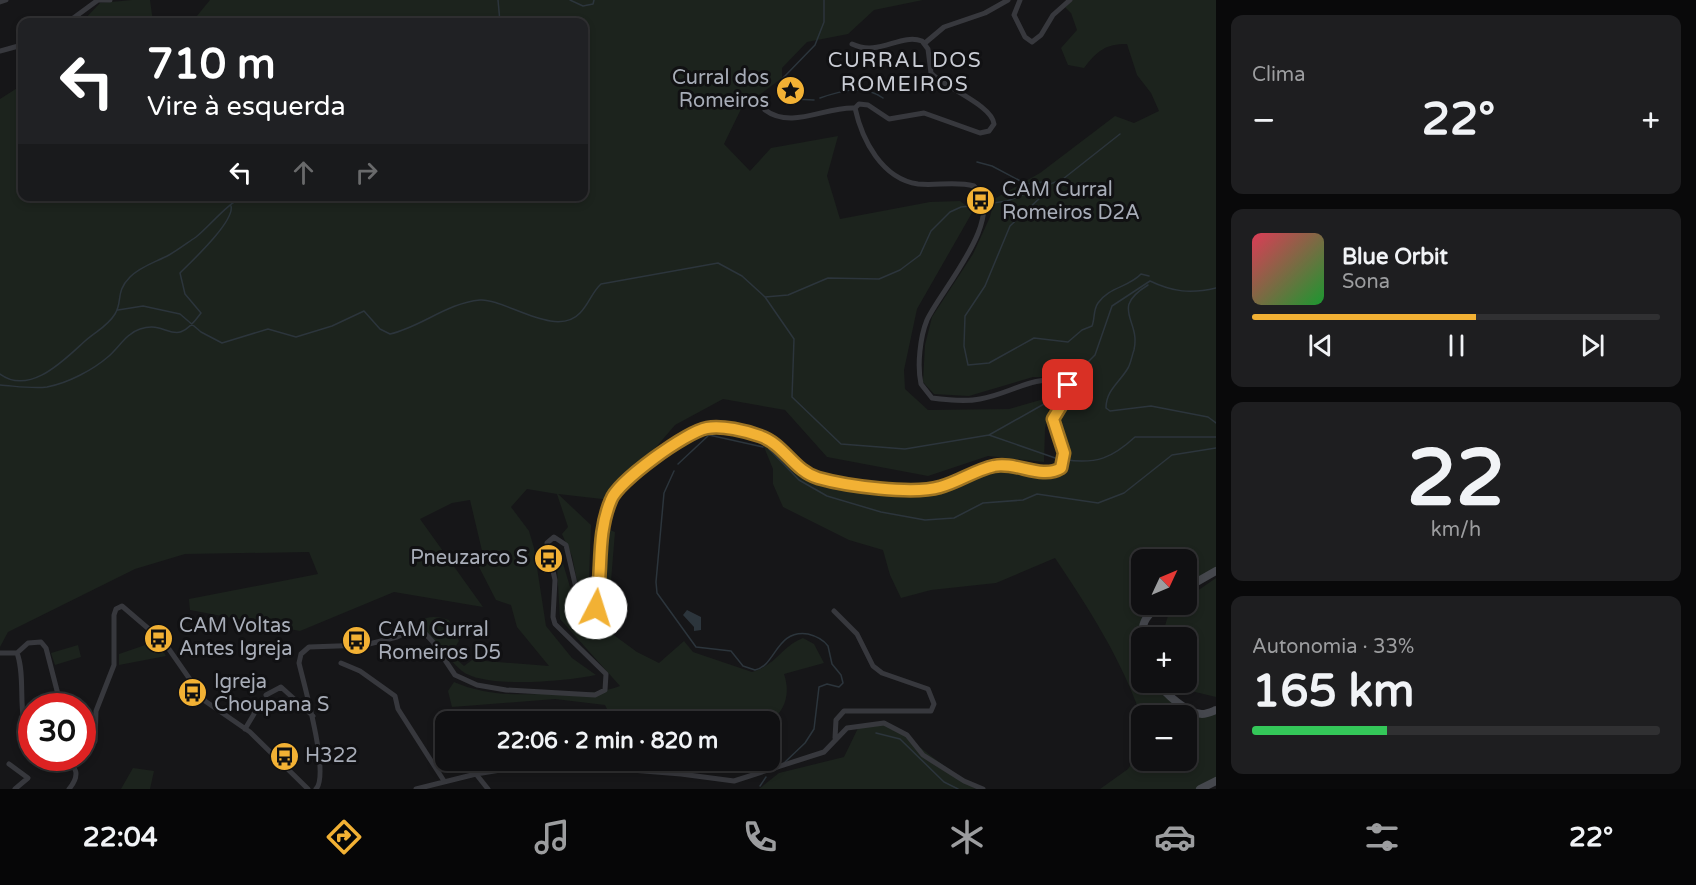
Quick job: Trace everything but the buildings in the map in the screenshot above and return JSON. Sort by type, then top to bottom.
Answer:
[{"type":"main road","points":[[1197,582],[1216,571]]},
{"type":"main road","points":[[1166,693],[1195,713],[1204,715],[1216,710]]},
{"type":"main road","points":[[1200,789],[1216,781]]},
{"type":"street","points":[[0,2],[6,0]]},
{"type":"street","points":[[73,18],[98,0],[110,0]]},
{"type":"street","points":[[925,43],[944,27],[985,13],[1008,0]]},
{"type":"street","points":[[1020,0],[1014,15],[1025,37],[1032,42],[1041,35],[1057,10],[1070,0]]},
{"type":"street","points":[[852,44],[866,50],[914,39],[925,43]]},
{"type":"street","points":[[765,110],[774,116],[801,118],[842,108],[855,108],[859,104],[868,105],[885,118],[896,119],[915,113],[924,113],[980,133],[988,131],[993,126],[993,119],[985,109],[931,73],[925,43]]},
{"type":"street","points":[[0,51],[18,46]]},
{"type":"street","points":[[316,789],[320,780],[313,716],[299,663],[301,654],[309,647],[365,645],[397,637],[415,628],[421,629],[433,642],[455,675],[477,685],[506,690],[584,694],[595,694],[605,690],[606,674],[555,624],[553,617],[555,580],[547,543],[554,537],[566,544],[580,605],[587,614],[591,612],[598,597],[602,530],[615,493],[639,470],[698,431],[720,427],[760,435],[776,444],[807,474],[888,489],[936,488],[998,465],[1054,472],[1063,464],[1053,419],[1067,396],[1068,385],[1062,380],[1021,384],[994,395],[965,400],[933,398],[921,384],[925,326],[937,302],[969,255],[986,206],[985,199],[974,186],[918,184],[889,172],[873,150],[855,108]]},
{"type":"street","points":[[96,711],[114,665],[114,615],[116,609],[122,606],[164,642],[205,701],[245,729],[308,789]]},
{"type":"street","points":[[834,611],[864,645],[873,666],[882,673],[928,689],[934,704],[931,711],[925,713],[907,709],[844,711],[836,720],[835,738]]},
{"type":"street","points":[[0,653],[17,653],[28,643],[37,641],[46,648],[58,693]]},
{"type":"street","points":[[17,653],[22,666],[23,693]]},
{"type":"street","points":[[341,663],[360,670],[395,696],[398,709],[444,781]]},
{"type":"street","points":[[266,695],[281,687],[313,716]]},
{"type":"street","points":[[245,729],[254,714],[255,707]]},
{"type":"street","points":[[416,789],[477,774],[544,763],[681,774],[734,782],[824,752],[847,728],[884,723],[907,735],[923,755],[963,781],[983,789]]},
{"type":"street","points":[[9,764],[27,778],[15,789]]},
{"type":"street","points":[[69,789],[76,781],[77,771]]},
{"type":"street","points":[[477,774],[488,789]]},
{"type":"shaded area","points":[[150,0],[152,18],[86,18],[100,3]]},
{"type":"shaded area","points":[[210,0],[923,0],[874,10],[848,34],[807,42],[782,68],[782,78],[741,109],[724,144],[750,171],[771,148],[838,136],[827,176],[840,219],[930,202],[960,201],[973,211],[917,309],[904,370],[905,389],[928,410],[1009,409],[1051,397],[1045,429],[1044,462],[988,456],[928,476],[827,457],[785,410],[723,399],[675,425],[611,500],[558,494],[591,525],[588,606],[580,596],[572,556],[562,534],[568,527],[557,494],[527,489],[511,507],[529,531],[534,548],[546,626],[572,658],[596,675],[527,682],[507,682],[473,677],[462,671],[417,623],[432,617],[449,620],[459,641],[451,654],[464,666],[472,660],[549,666],[517,627],[511,605],[496,600],[479,567],[483,555],[470,500],[452,503],[420,519],[483,607],[394,592],[300,631],[190,610],[189,599],[318,574],[309,552],[185,554],[135,569],[8,632],[0,647],[0,99],[18,88],[18,201],[588,201],[588,18],[195,18]]},
{"type":"shaded area","points":[[1073,0],[1216,0],[1216,572],[1197,582],[1197,549],[1131,549],[1131,615],[1150,615],[1145,627],[1131,627],[1131,690],[1092,615],[1055,558],[996,583],[931,590],[901,598],[890,575],[883,550],[849,540],[783,507],[773,484],[773,469],[764,447],[771,441],[807,473],[888,489],[937,488],[998,465],[1046,472],[1061,468],[1064,453],[1053,419],[1067,396],[1063,377],[1033,377],[969,396],[934,394],[923,382],[925,345],[932,317],[973,254],[990,217],[994,199],[1040,173],[1115,116],[1134,123],[1159,111],[1151,93],[1137,75],[1127,44],[1107,47],[1093,57],[1084,68],[1068,65],[1061,48],[1077,30],[1071,13],[1065,7]]},
{"type":"shaded area","points":[[610,530],[615,532],[607,630],[637,652],[659,663],[684,641],[693,652],[752,672],[766,666],[796,641],[803,638],[814,644],[824,663],[784,674],[787,694],[780,712],[608,711],[605,705],[555,699],[452,707],[448,691],[454,682],[493,693],[519,694],[591,692],[620,686],[560,619],[556,550],[559,550],[579,617],[595,625],[603,535]]},
{"type":"shaded area","points":[[1216,578],[1216,697],[1197,692],[1197,627],[1165,627],[1169,615],[1197,615],[1197,591]]},
{"type":"shaded area","points":[[687,610],[701,617],[701,630],[694,631],[694,627],[683,615]]},
{"type":"shaded area","points":[[157,641],[166,656],[119,665],[119,654]]},
{"type":"shaded area","points":[[78,645],[81,657],[55,665],[51,653]]},
{"type":"shaded area","points":[[1132,693],[1172,693],[1186,705],[1137,705]]},
{"type":"shaded area","points":[[1216,710],[1216,781],[1202,789],[1100,789],[1131,764],[1131,771],[1197,771],[1197,713]]},
{"type":"shaded area","points":[[884,723],[957,775],[983,789],[759,789],[779,773],[844,757],[860,724]]},
{"type":"shaded area","points":[[133,768],[154,771],[150,789],[121,789]]},
{"type":"waterway","points":[[498,0],[500,18]]},
{"type":"waterway","points":[[570,0],[583,6],[593,4],[594,0]]},
{"type":"waterway","points":[[814,100],[794,99],[786,91],[783,78],[815,45],[824,22],[824,0]]},
{"type":"waterway","points":[[820,98],[852,90],[868,91],[883,98]]},
{"type":"waterway","points":[[986,204],[1007,201],[1063,179],[1120,134]]},
{"type":"waterway","points":[[977,162],[992,166],[1026,184],[1042,182],[1044,185]]},
{"type":"waterway","points":[[1045,188],[1042,196],[1010,226],[985,286],[965,316],[964,346],[968,365],[989,363],[1034,338],[1068,342],[1082,330],[1092,326],[1096,306],[1103,298],[1141,274],[1149,276]]},
{"type":"waterway","points":[[0,374],[11,380],[23,381],[35,378],[57,366],[112,318],[117,309],[122,287],[134,273],[196,237],[236,201]]},
{"type":"waterway","points":[[118,310],[143,306],[180,314],[201,332],[222,343],[268,329],[296,337],[332,326],[364,311],[380,329],[390,334],[445,310],[480,300],[490,301],[544,320],[558,322],[570,320],[580,313],[601,284],[718,263],[742,276],[765,297],[788,295],[828,278],[879,279],[900,270],[920,255],[931,231],[950,212],[961,207],[981,205]]},
{"type":"waterway","points":[[0,385],[35,388],[55,385],[96,366],[135,331],[150,327],[177,333],[184,331],[201,313],[185,294],[180,273],[220,231],[230,213],[231,206]]},
{"type":"waterway","points":[[1068,382],[1095,355],[1112,306],[1150,281],[1166,288],[1182,291],[1216,288]]},
{"type":"waterway","points":[[1148,285],[1136,293],[1130,301],[1128,308],[1134,330],[1134,350],[1128,368],[1108,396],[1106,408],[1110,411],[1151,406],[1208,417],[1216,423]]},
{"type":"waterway","points":[[765,297],[794,339],[792,397],[841,444],[905,449],[989,435],[1061,460]]},
{"type":"waterway","points":[[989,435],[1044,404],[1064,385]]},
{"type":"waterway","points":[[678,464],[709,435],[763,447]]},
{"type":"waterway","points":[[1066,460],[1087,461],[1104,458],[1135,437],[1216,437]]},
{"type":"waterway","points":[[769,449],[799,480],[827,496],[881,512],[925,520],[954,518],[983,503],[1023,500],[1037,494],[1098,503],[1124,493],[1172,455],[1216,448]]},
{"type":"waterway","points":[[674,471],[664,493],[657,593],[696,647],[731,651],[743,666],[755,670],[768,662],[789,637],[808,634],[824,641],[828,646],[832,664],[841,675],[843,683],[839,687],[827,684],[819,687],[814,729],[805,743],[784,763]]},
{"type":"waterway","points":[[876,733],[900,739],[944,782],[958,789]]},
{"type":"waterway","points":[[760,786],[766,777]]},
{"type":"place","name":"Curral dos Romeiros","points":[[790,90]]},
{"type":"place","name":"CAM Curral Romeiros D2A","points":[[981,201]]},
{"type":"place","name":"Pneuzarco S","points":[[549,558]]},
{"type":"place","name":"CAM Voltas Antes Igreja","points":[[158,638]]},
{"type":"place","name":"CAM Curral Romeiros D5","points":[[357,641]]},
{"type":"place","name":"Igreja Choupana S","points":[[193,693]]},
{"type":"place","name":"H322","points":[[284,756]]},
{"type":"district","name":"CURRAL DOS ROMEIROS","points":[[905,72]]},
{"type":"route","points":[[596,608],[598,560],[602,530],[610,500],[620,485],[639,470],[698,431],[720,427],[760,435],[776,444],[807,474],[819,478],[888,489],[936,488],[998,465],[1046,472],[1054,472],[1061,468],[1064,453],[1053,419],[1056,410],[1067,396],[1068,385]]}]
